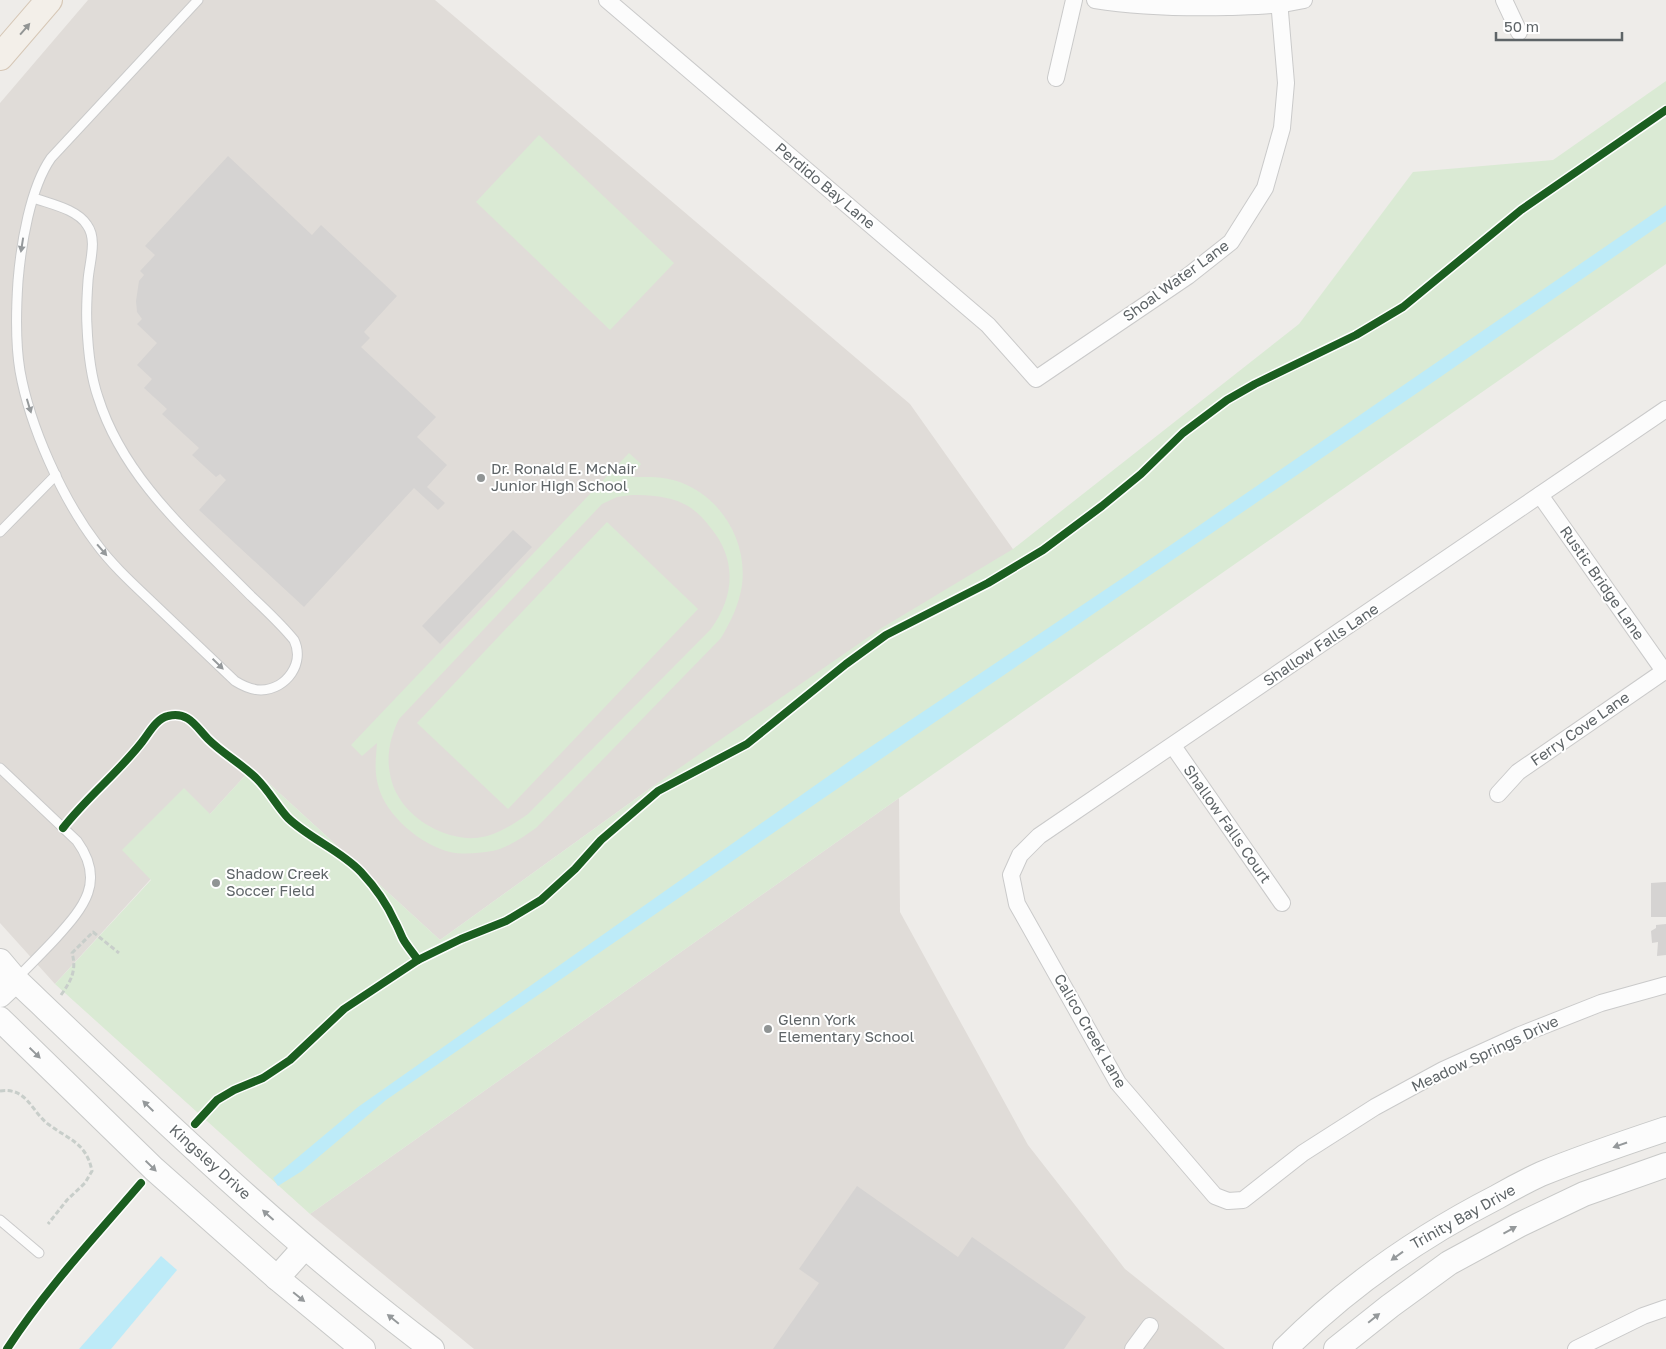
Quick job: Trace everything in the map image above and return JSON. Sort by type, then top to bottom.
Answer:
[{"type":"main road","points":[[0,57],[49,0]]},
{"type":"main road","name":"Kingsley Drive","points":[[0,962],[8,987],[183,1139],[304,1248],[432,1349]]},
{"type":"main road","points":[[0,1019],[154,1169],[276,1278],[362,1349]]},
{"type":"main road","name":"Trinity Bay Drive","points":[[1285,1349],[1361,1281],[1408,1248],[1476,1208],[1539,1175],[1666,1129]]},
{"type":"main road","points":[[1336,1349],[1390,1306],[1449,1263],[1519,1225],[1584,1194],[1666,1165]]},
{"type":"main road","points":[[276,1278],[304,1248]]},
{"type":"street","name":"Perdido Bay Lane","points":[[607,0],[988,325],[1036,379]]},
{"type":"street","points":[[1056,78],[1074,0]]},
{"type":"street","points":[[1095,0],[1130,6],[1190,8],[1304,0]]},
{"type":"street","points":[[1504,0],[1519,32]]},
{"type":"street","name":"Shoal Water Lane","points":[[1036,379],[1188,276],[1232,242],[1265,188],[1282,128],[1286,83],[1279,3]]},
{"type":"street","name":"Shallow Falls Lane","points":[[1017,904],[1011,875],[1020,855],[1039,836],[1666,409]]},
{"type":"street","name":"Rustic Bridge Lane","points":[[1540,495],[1665,671]]},
{"type":"street","name":"Ferry Cove Lane","points":[[1498,794],[1518,772],[1665,671]]},
{"type":"street","name":"Shallow Falls Court","points":[[1173,746],[1282,903]]},
{"type":"street","name":"Calico Creek Lane","points":[[1017,904],[1118,1083],[1215,1196],[1228,1201],[1243,1200]]},
{"type":"street","name":"Meadow Springs Drive","points":[[1243,1200],[1304,1154],[1367,1112],[1443,1070],[1520,1035],[1601,1003],[1666,985]]},
{"type":"street","points":[[1576,1349],[1596,1344],[1643,1316],[1666,1308]]},
{"type":"street","points":[[1134,1349],[1150,1326]]},
{"type":"lane","points":[[34,198],[71,212],[86,223],[90,229],[92,249],[87,304],[92,378],[98,398],[116,441],[154,496],[294,640],[297,647],[297,660],[288,679],[282,685],[261,690],[249,688],[235,681],[127,578],[96,544],[69,503],[56,475],[40,438],[27,400],[20,370],[16,321],[22,242],[34,198],[44,168],[51,158],[198,0]]},
{"type":"lane","points":[[0,532],[56,475]]},
{"type":"lane","points":[[0,768],[77,841],[86,856],[91,872],[90,886],[84,905],[75,918],[8,987]]},
{"type":"lane","points":[[0,1220],[39,1253]]},
{"type":"path","points":[[61,995],[70,984],[74,969],[72,953],[93,932],[119,953]]},
{"type":"path","points":[[0,1091],[12,1091],[21,1095],[31,1103],[48,1124],[81,1146],[90,1158],[92,1170],[85,1183],[71,1195],[48,1224]]},
{"type":"shaded area","name":"Dr. Ronald E. McNair Junior High School","points":[[88,0],[435,0],[910,404],[1015,552],[652,787],[440,940],[252,768],[55,984],[0,923],[0,103]]},
{"type":"shaded area","name":"Glenn York Elementary School","points":[[899,798],[900,912],[1028,1145],[1125,1269],[1225,1349],[474,1349],[310,1214]]},
{"type":"green space","points":[[1666,81],[1666,264],[899,798],[310,1214],[55,984],[151,880],[122,850],[184,788],[210,814],[252,768],[440,940],[652,787],[880,629],[1013,549],[1299,324],[1413,172],[1553,160]]},
{"type":"green space","points":[[539,135],[674,263],[610,330],[476,202]]},
{"type":"green space","points":[[629,453],[641,464],[631,477],[662,478],[689,486],[704,495],[727,520],[735,535],[743,568],[739,599],[721,638],[536,828],[515,842],[492,851],[466,854],[450,852],[416,836],[396,818],[382,796],[376,774],[377,743],[362,756],[351,745]],"holes":[[[632,495],[665,498],[688,506],[702,517],[719,539],[729,565],[730,578],[725,604],[719,616],[711,629],[528,814],[510,826],[483,837],[465,838],[432,828],[412,814],[404,805],[393,786],[389,771],[389,748],[399,719],[602,504],[617,497]]]},
{"type":"green space","points":[[607,522],[698,609],[508,809],[417,723]]},
{"type":"water","points":[[1666,205],[1666,221],[386,1100],[302,1171],[278,1186],[273,1178],[358,1107],[854,758],[1127,575]]},
{"type":"water","points":[[161,1256],[177,1270],[111,1349],[79,1349]]},
{"type":"building","points":[[228,156],[312,235],[321,225],[397,296],[364,332],[370,338],[361,347],[436,417],[417,437],[447,465],[427,487],[445,503],[438,510],[414,488],[304,607],[199,510],[226,480],[220,474],[216,477],[192,455],[199,448],[162,414],[167,409],[144,388],[152,379],[137,365],[157,343],[137,324],[142,319],[137,312],[136,301],[139,281],[144,275],[140,271],[155,255],[145,246]]},
{"type":"building","points":[[513,530],[532,547],[440,644],[422,626]]},
{"type":"building","points":[[1666,882],[1666,917],[1651,917],[1651,883]]},
{"type":"building","points":[[1666,924],[1666,955],[1657,956],[1658,942],[1652,943],[1651,931],[1656,928],[1656,925]]},
{"type":"building","points":[[857,1186],[958,1257],[972,1237],[1086,1317],[1064,1349],[773,1349],[819,1283],[799,1269]]},
{"type":"cycle path","points":[[195,1124],[217,1100],[234,1090],[263,1078],[290,1060],[344,1009],[418,960],[461,939],[506,921],[541,900],[575,869],[601,840],[658,791],[747,744],[846,664],[886,635],[988,583],[1043,550],[1102,506],[1141,474],[1183,433],[1227,400],[1255,384],[1356,335],[1403,307],[1521,210],[1666,110]]},
{"type":"cycle path","points":[[63,828],[133,753],[160,720],[164,717],[175,715],[187,718],[208,739],[257,779],[288,818],[344,857],[361,872],[384,902],[403,939],[418,960]]},
{"type":"cycle path","points":[[7,1349],[54,1284],[141,1183]]},
{"type":"place","name":"Dr. Ronald E. McNair Junior High School","points":[[481,478]]},
{"type":"place","name":"Shadow Creek Soccer Field","points":[[216,883]]},
{"type":"place","name":"Glenn York Elementary School","points":[[768,1029]]}]
